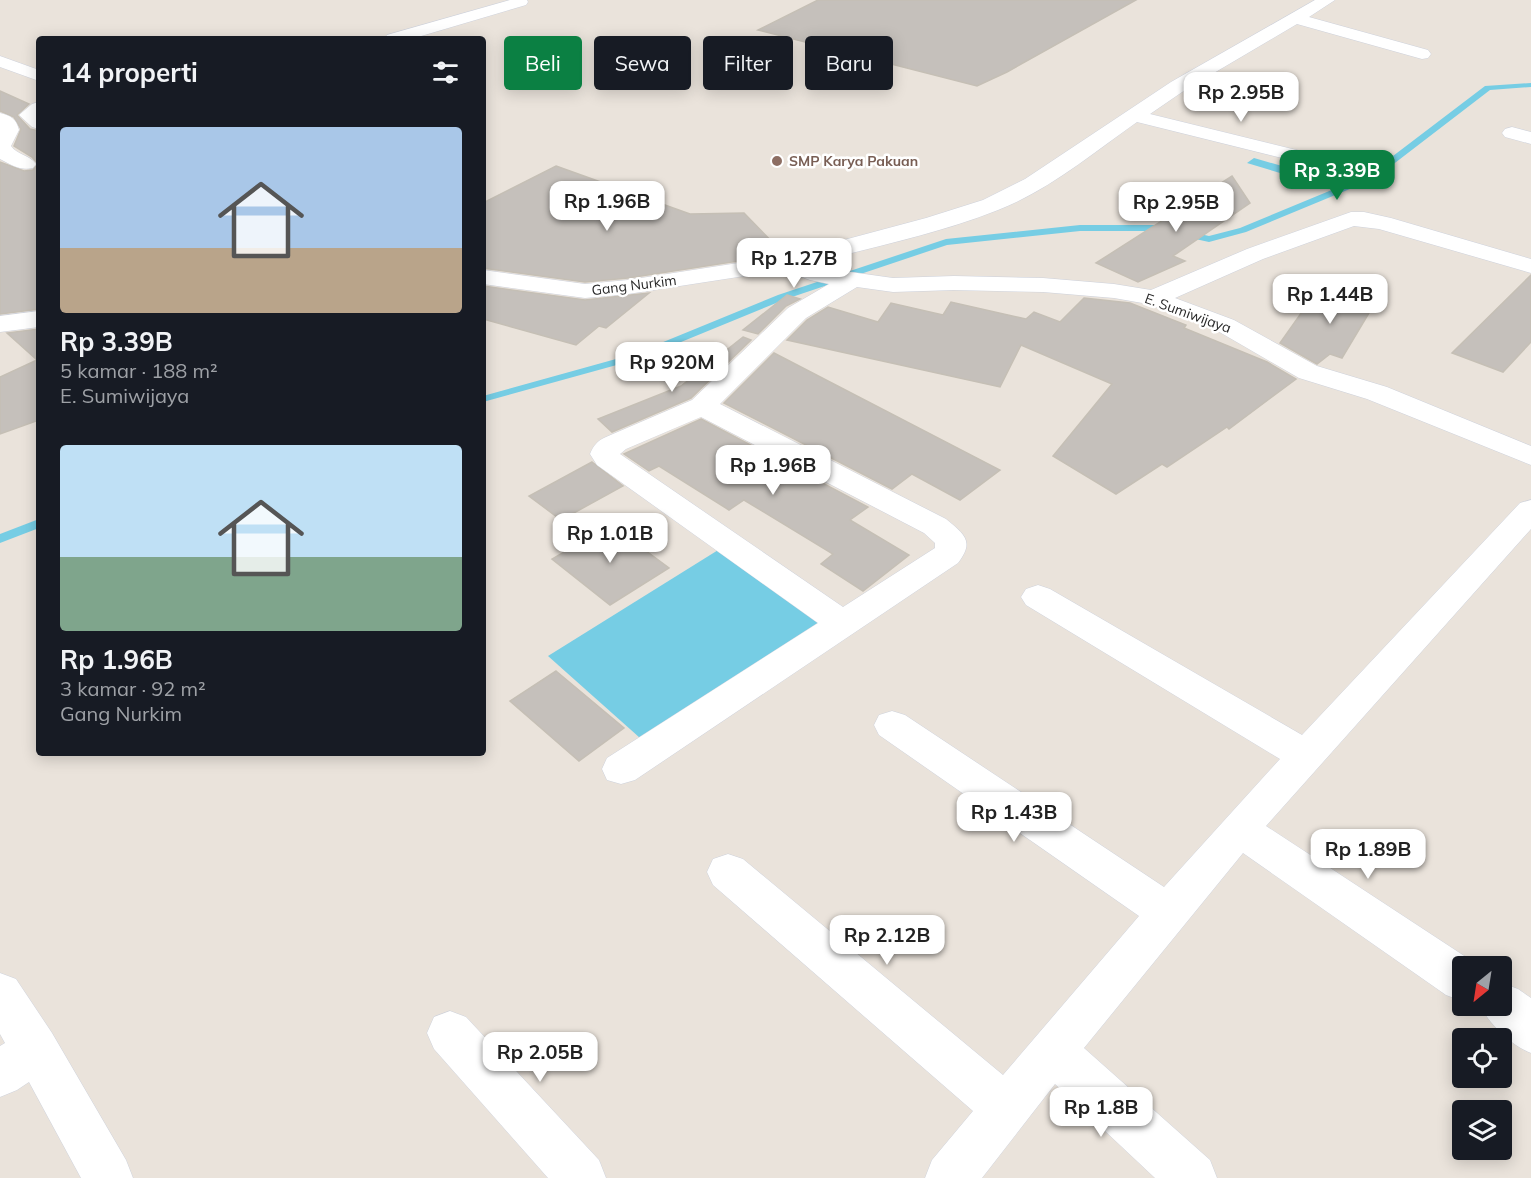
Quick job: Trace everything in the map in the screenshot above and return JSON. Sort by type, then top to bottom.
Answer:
[{"type":"street","name":"Gang Nurkim","points":[[486,278],[585,291],[628,287],[784,263],[934,224],[1014,195],[1178,86],[1326,0]]},
{"type":"street","points":[[404,36],[520,3]]},
{"type":"street","points":[[1298,18],[1422,54]]},
{"type":"street","points":[[0,61],[36,75]]},
{"type":"street","points":[[36,110],[29,115],[36,121]]},
{"type":"street","points":[[1136,116],[1338,166]]},
{"type":"street","points":[[0,119],[8,122],[9,130],[1,146],[7,154],[32,162]]},
{"type":"street","points":[[0,172],[32,162]]},
{"type":"street","points":[[1154,298],[1255,255],[1350,219],[1383,223],[1531,266]]},
{"type":"street","name":"E. Sumiwijaya","points":[[784,263],[818,275],[893,285],[954,282],[1043,285],[1114,291],[1154,298],[1225,325],[1308,372],[1377,393],[1531,456]]},
{"type":"street","points":[[842,624],[607,459],[605,454],[608,447],[702,406],[797,312],[848,279]]},
{"type":"street","points":[[0,324],[36,319]]},
{"type":"street","points":[[621,769],[947,555],[951,550],[951,540],[935,526],[702,406]]},
{"type":"street","points":[[950,1178],[1053,1050],[1239,829],[1531,510]]},
{"type":"street","points":[[1038,597],[1305,755]]},
{"type":"street","points":[[892,725],[1168,913]]},
{"type":"street","points":[[1239,829],[1452,973]]},
{"type":"street","points":[[728,872],[1006,1108]]},
{"type":"street","points":[[0,994],[18,1062],[108,1178]]},
{"type":"street","points":[[1512,1010],[1531,1031]]},
{"type":"street","points":[[450,1033],[580,1178]]},
{"type":"street","points":[[1053,1050],[1192,1178]]},
{"type":"water","points":[[1254,158],[1306,173],[1300,179],[1247,163]]},
{"type":"water","points":[[723,547],[827,621],[649,746],[548,656]]},
{"type":"building","points":[[818,0],[1136,0],[1007,72],[977,86],[893,65],[893,36],[805,36],[805,42],[793,39],[793,36],[781,36],[758,30]]},
{"type":"building","points":[[0,91],[29,104],[17,115],[30,129],[36,130],[36,162],[14,146],[21,129],[14,117],[0,111]]},
{"type":"building","points":[[0,162],[24,171],[33,170],[36,166],[36,309],[0,314]]},
{"type":"building","points":[[556,166],[690,214],[744,213],[784,254],[628,278],[585,282],[486,268],[486,201]]},
{"type":"building","points":[[1232,176],[1250,203],[1173,256],[1185,261],[1138,282],[1096,263]]},
{"type":"building","points":[[1531,275],[1531,342],[1503,372],[1452,353]]},
{"type":"building","points":[[1334,284],[1378,298],[1342,358],[1330,354],[1317,364],[1280,343],[1304,309],[1313,311]]},
{"type":"building","points":[[486,286],[585,300],[649,293],[606,328],[599,326],[576,345],[486,320]]},
{"type":"building","points":[[787,295],[800,299],[786,306],[758,334],[743,330]]},
{"type":"building","points":[[1084,298],[1130,303],[1186,325],[1184,328],[1267,362],[1296,379],[1229,429],[1227,427],[1167,467],[1162,464],[1116,494],[1053,456],[1112,384],[1021,345],[1000,387],[787,340],[807,320],[828,307],[878,322],[891,303],[943,315],[951,302],[1026,319],[1034,312],[1060,322]]},
{"type":"building","points":[[36,329],[36,359],[7,333]]},
{"type":"building","points":[[743,337],[751,340],[691,398],[612,432],[598,419],[681,386]]},
{"type":"building","points":[[774,353],[1000,470],[960,500],[912,474],[892,489],[724,403]]},
{"type":"building","points":[[36,360],[36,421],[0,434],[0,377]]},
{"type":"building","points":[[701,419],[868,507],[850,520],[909,555],[863,591],[821,564],[833,554],[744,500],[729,510],[659,466],[649,471],[624,454]]},
{"type":"building","points":[[592,462],[623,486],[561,520],[529,496]]},
{"type":"building","points":[[611,525],[669,568],[610,605],[552,559]]},
{"type":"building","points":[[556,671],[624,728],[579,761],[510,701]]},
{"type":"waterway","points":[[486,398],[638,356],[782,297],[946,242],[1080,228],[1159,228],[1209,239],[1243,230],[1371,177],[1488,88],[1531,85]]},
{"type":"waterway","points":[[0,539],[36,524]]},
{"type":"place","name":"SMP Karya Pakuan","points":[[777,161]]}]
